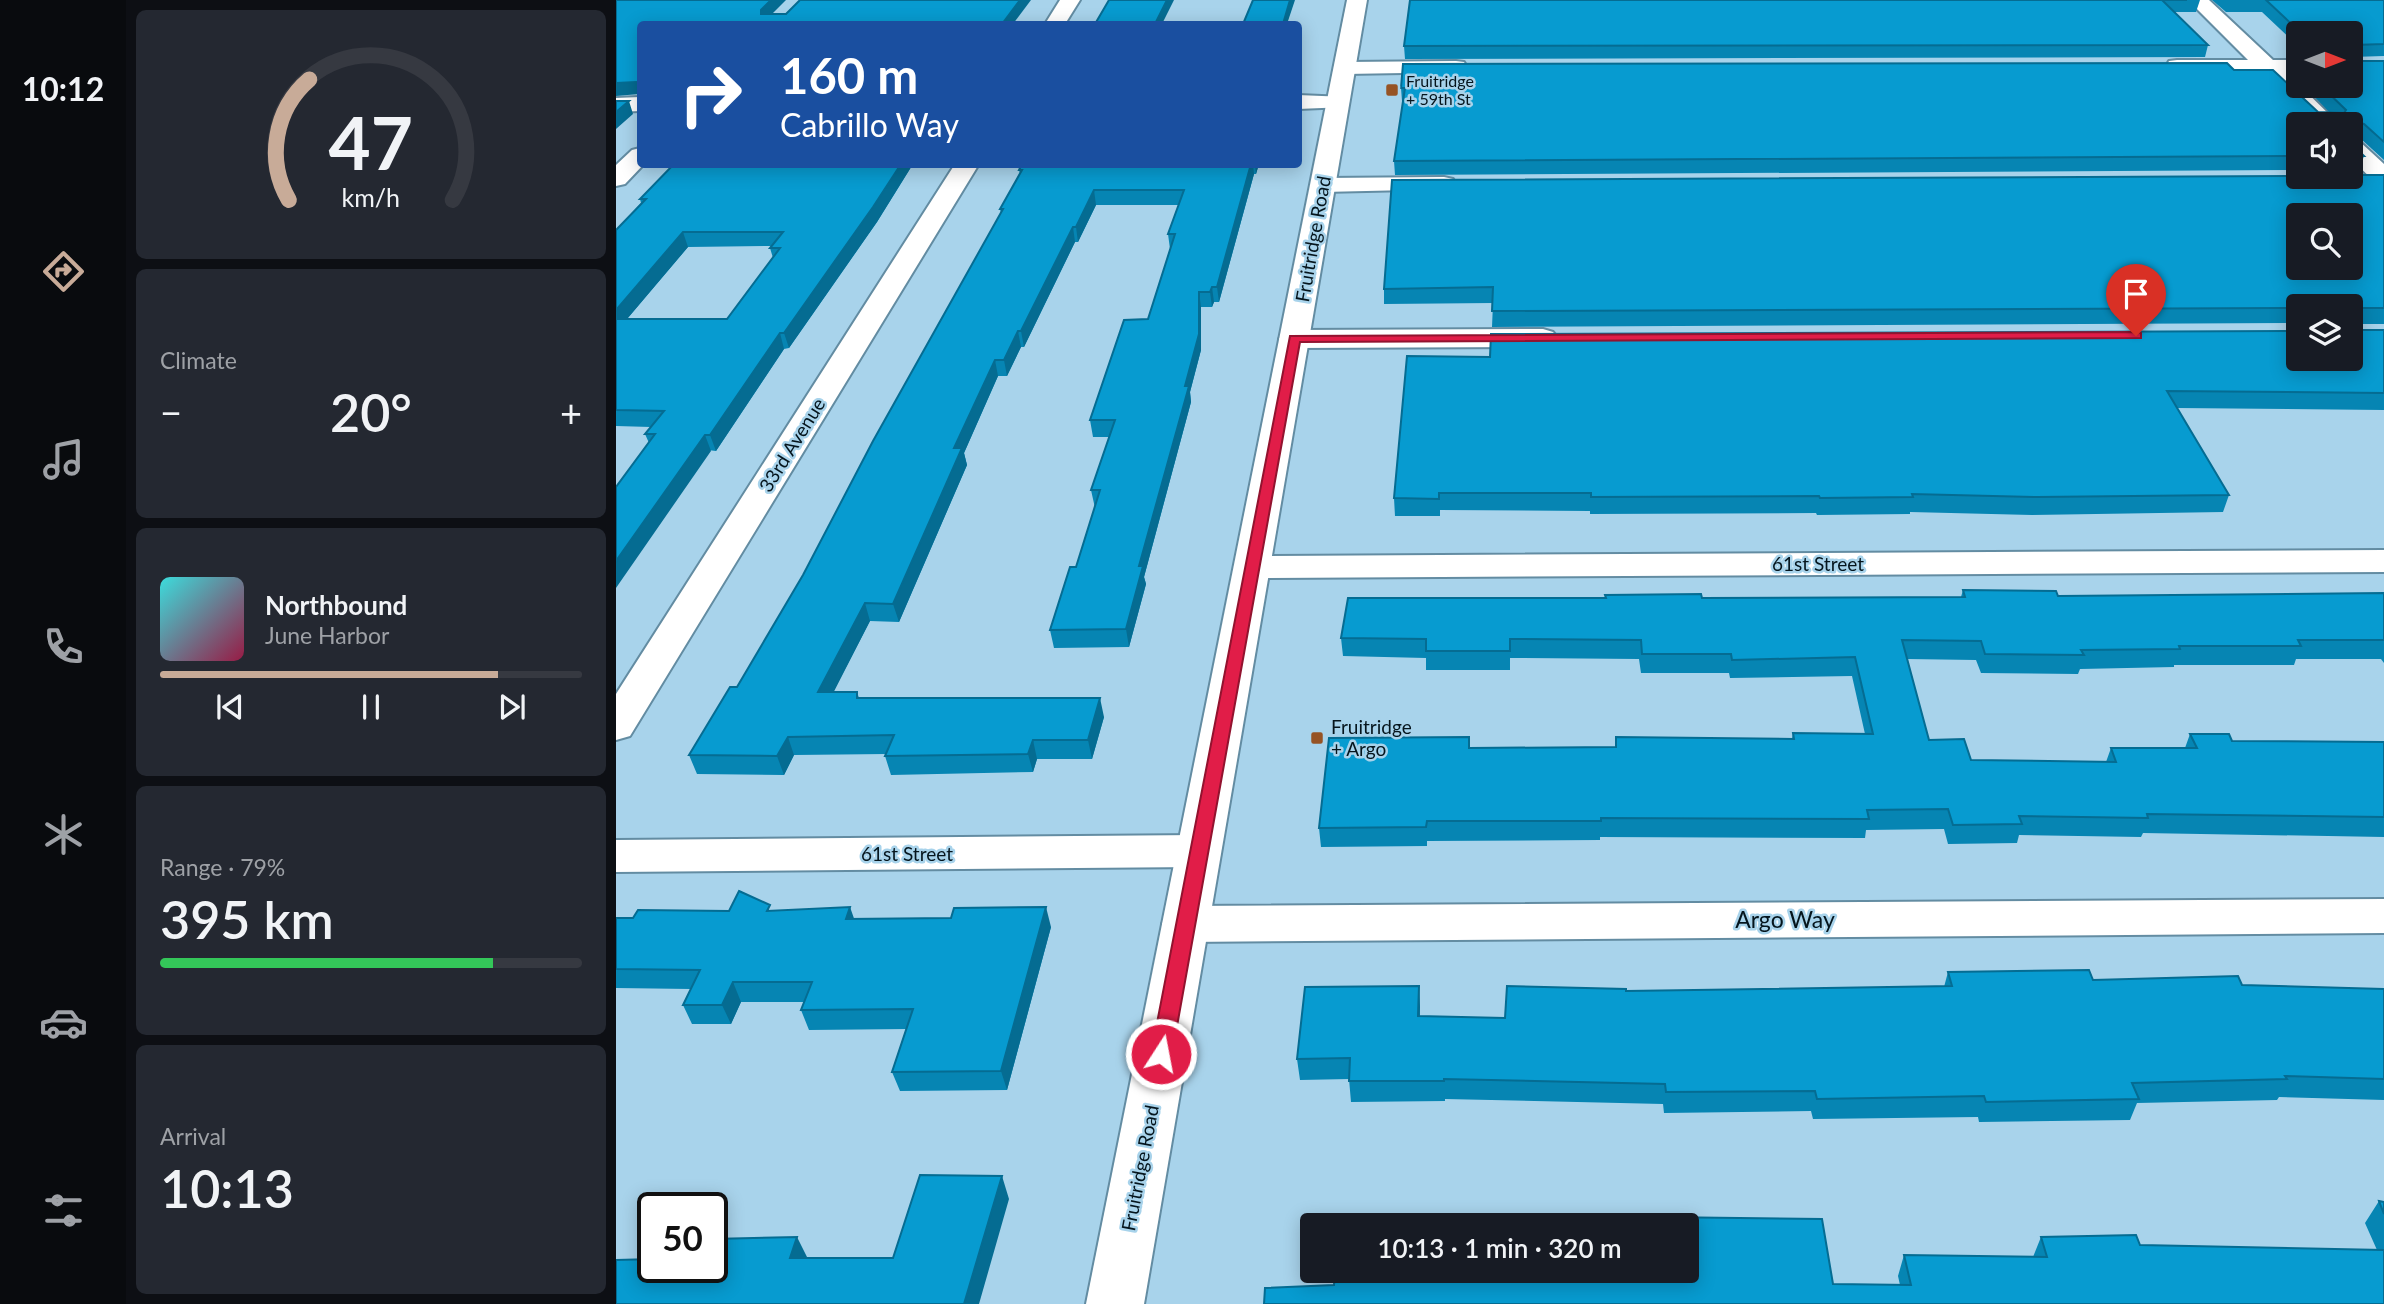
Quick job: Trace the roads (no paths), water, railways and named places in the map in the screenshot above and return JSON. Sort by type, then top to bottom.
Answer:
[{"type":"street","points":[[1057,21],[1070,0]]},
{"type":"street","name":"Fruitridge Road","points":[[1115,1304],[1357,0]]},
{"type":"street","points":[[2198,0],[2315,112]]},
{"type":"street","points":[[2155,66],[2286,66]]},
{"type":"street","points":[[1302,100],[1341,85],[1471,67]]},
{"type":"street","points":[[616,104],[637,104]]},
{"type":"street","points":[[616,179],[637,158]]},
{"type":"street","points":[[2363,158],[2384,179]]},
{"type":"street","name":"33rd Avenue","points":[[616,726],[965,168]]},
{"type":"street","points":[[2363,180],[2384,179]]},
{"type":"street","points":[[1323,185],[1462,184]]},
{"type":"street","points":[[1294,339],[1573,338]]},
{"type":"street","name":"61st Street","points":[[1252,567],[2384,561]]},
{"type":"street","name":"61st Street","points":[[616,856],[1199,851]]},
{"type":"street","name":"Argo Way","points":[[1185,924],[2384,916]]},
{"type":"place","name":"Fruitridge + 59th St","points":[[1392,90]]},
{"type":"place","name":"Fruitridge + Argo","points":[[1317,738]]}]
